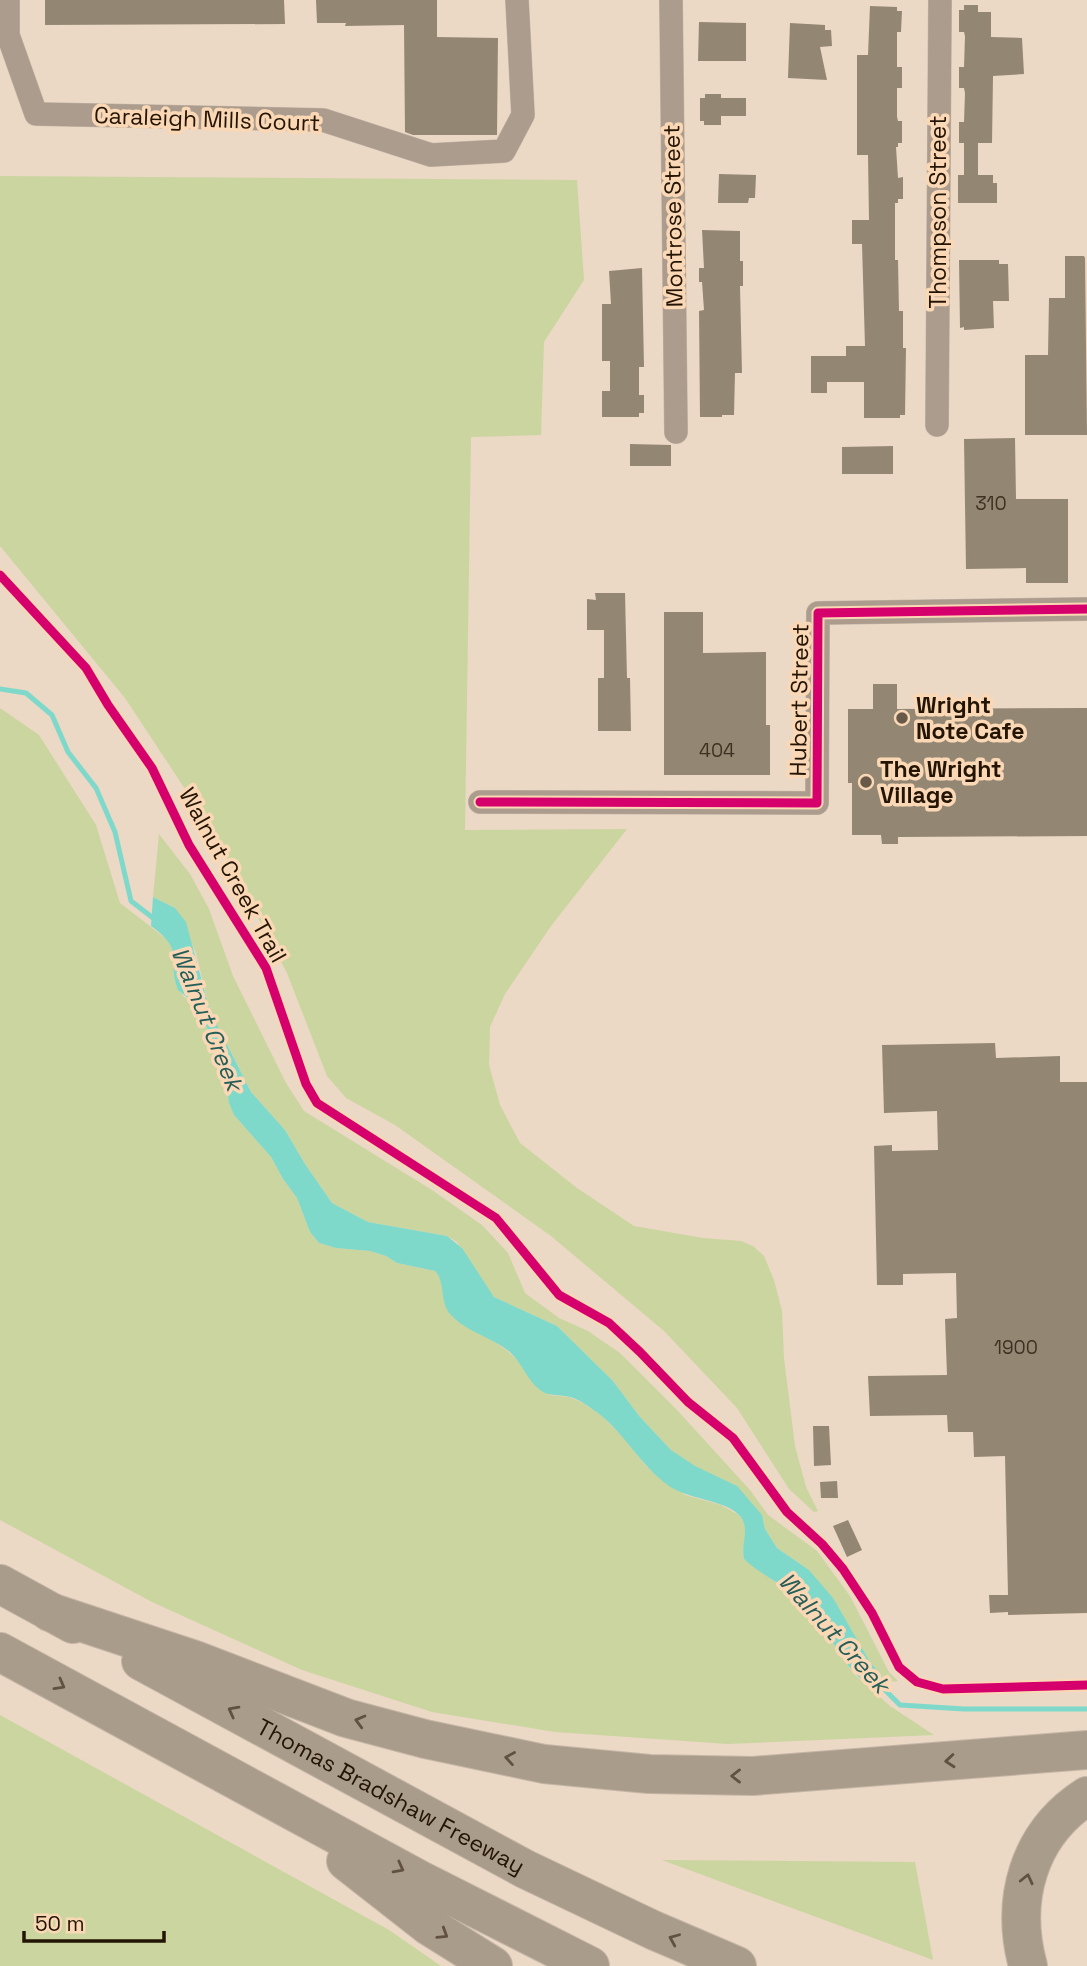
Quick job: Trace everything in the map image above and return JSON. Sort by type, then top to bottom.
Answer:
[{"type":"highway","points":[[0,1584],[50,1612],[195,1660],[346,1718],[425,1740],[544,1764],[649,1774],[753,1776],[1087,1750]]},
{"type":"highway","name":"Thomas Bradshaw Freeway","points":[[50,1612],[525,1869],[653,1930],[737,1966]]},
{"type":"highway","points":[[0,1652],[420,1880],[590,1966]]},
{"type":"highway","points":[[253,1789],[429,1926],[493,1966]]},
{"type":"highway","points":[[1028,1966],[1021,1938],[1020,1907],[1029,1869],[1052,1824],[1087,1796]]},
{"type":"street","name":"Caraleigh Mills Court","points":[[8,0],[9,34],[36,114],[323,120],[432,155],[504,151],[523,115],[517,0]]},
{"type":"street","name":"Montrose Street","points":[[671,0],[676,432]]},
{"type":"street","name":"Thompson Street","points":[[937,425],[940,0]]},
{"type":"street","name":"Hubert Street","points":[[480,802],[817,803],[818,613],[1087,609]]},
{"type":"green space","points":[[0,176],[577,180],[584,280],[544,342],[541,435],[471,437],[465,830],[627,829],[551,926],[505,994],[490,1027],[489,1065],[500,1105],[520,1143],[577,1188],[634,1226],[703,1238],[741,1241],[753,1246],[764,1256],[782,1311],[784,1358],[795,1446],[806,1487],[818,1511],[814,1512],[789,1489],[737,1408],[664,1331],[551,1236],[395,1125],[346,1098],[327,1076],[287,973],[214,833],[125,698],[0,546]]},
{"type":"green space","points":[[0,708],[39,735],[96,825],[120,903],[169,941],[173,949],[176,985],[184,997],[195,1004],[214,1042],[225,1071],[229,1102],[234,1115],[271,1157],[297,1198],[310,1232],[319,1243],[336,1248],[370,1251],[397,1263],[435,1271],[464,1325],[487,1336],[509,1352],[539,1389],[550,1395],[569,1397],[601,1415],[626,1440],[646,1466],[685,1495],[721,1505],[739,1515],[744,1521],[746,1532],[744,1559],[804,1603],[816,1616],[853,1673],[890,1706],[934,1735],[728,1744],[555,1732],[432,1712],[302,1670],[152,1602],[0,1520]]},
{"type":"green space","points":[[159,834],[190,874],[209,909],[233,976],[286,1083],[304,1111],[432,1190],[482,1225],[508,1253],[525,1293],[559,1318],[588,1331],[620,1353],[677,1410],[750,1490],[768,1515],[817,1551],[850,1596],[889,1672],[898,1681],[887,1682],[870,1662],[809,1570],[777,1548],[765,1529],[762,1515],[671,1450],[640,1417],[613,1381],[557,1326],[494,1297],[457,1242],[447,1236],[368,1222],[332,1203],[285,1130],[251,1092],[210,1011],[196,953],[175,908],[153,897]]},
{"type":"green space","points":[[0,1715],[389,1930],[441,1966],[0,1966]]},
{"type":"green space","points":[[662,1860],[915,1862],[933,1960]]},
{"type":"water","points":[[153,897],[175,908],[186,922],[210,1011],[251,1092],[285,1130],[332,1203],[368,1222],[447,1236],[462,1248],[494,1297],[557,1326],[613,1381],[640,1417],[671,1450],[695,1466],[737,1486],[762,1515],[765,1529],[777,1548],[809,1570],[833,1598],[870,1662],[887,1682],[867,1684],[848,1666],[806,1605],[744,1559],[745,1530],[738,1514],[732,1509],[669,1486],[598,1413],[574,1398],[547,1394],[540,1390],[510,1352],[464,1326],[451,1315],[445,1305],[435,1271],[397,1263],[370,1251],[336,1248],[319,1243],[310,1232],[297,1198],[271,1157],[234,1115],[229,1103],[225,1071],[214,1042],[195,1004],[178,990],[174,956],[169,943],[151,926]]},
{"type":"building","points":[[45,0],[284,0],[285,24],[45,25]]},
{"type":"building","points":[[316,0],[437,0],[437,37],[498,38],[497,135],[413,135],[405,132],[404,25],[345,26],[346,23],[317,23]]},
{"type":"building","points":[[964,5],[978,5],[978,12],[991,12],[991,37],[1022,38],[1024,74],[993,76],[992,143],[978,143],[978,175],[993,175],[993,183],[997,183],[997,203],[958,203],[958,175],[964,175],[964,143],[959,143],[959,122],[964,122],[965,93],[964,88],[959,88],[959,67],[964,67],[965,36],[964,32],[959,32],[959,10],[964,10]]},
{"type":"building","points":[[870,6],[897,7],[897,11],[902,11],[901,32],[897,32],[897,67],[902,67],[902,88],[897,88],[897,117],[898,121],[902,121],[902,143],[898,143],[896,147],[898,178],[903,177],[903,199],[898,199],[898,203],[895,203],[895,260],[898,260],[899,311],[903,311],[903,348],[906,348],[905,415],[900,415],[900,418],[864,418],[864,382],[827,382],[827,393],[811,393],[811,356],[846,356],[846,346],[865,346],[862,244],[852,244],[852,220],[869,220],[868,155],[857,155],[857,55],[868,55]]},
{"type":"building","points":[[699,22],[746,23],[746,61],[698,61]]},
{"type":"building","points":[[790,23],[825,25],[825,30],[831,30],[832,46],[820,47],[827,80],[788,78]]},
{"type":"building","points":[[705,94],[721,94],[721,98],[746,98],[746,116],[721,116],[721,125],[704,125],[704,121],[700,121],[700,98],[705,98]]},
{"type":"building","points":[[719,174],[756,175],[755,198],[749,198],[748,203],[718,203]]},
{"type":"building","points":[[702,230],[740,231],[740,261],[743,261],[743,286],[740,286],[742,373],[735,373],[734,415],[722,417],[700,417],[699,311],[704,310],[702,282],[699,282],[699,268],[704,268]]},
{"type":"building","points":[[1065,256],[1085,258],[1087,435],[1025,435],[1025,355],[1048,355],[1049,298],[1065,298]]},
{"type":"building","points":[[959,260],[999,260],[999,264],[1008,264],[1009,301],[993,301],[994,328],[960,328]]},
{"type":"building","points":[[642,268],[644,367],[639,367],[639,395],[644,395],[644,413],[639,413],[639,417],[602,417],[602,391],[610,391],[610,361],[602,361],[602,304],[611,304],[609,271]]},
{"type":"building","points":[[1015,438],[1016,499],[1068,499],[1068,583],[1026,583],[1026,568],[966,569],[964,439]]},
{"type":"building","points":[[630,444],[671,445],[671,466],[630,466]]},
{"type":"building","points":[[893,446],[893,474],[842,474],[842,447]]},
{"type":"building","points":[[595,593],[625,593],[631,731],[598,731],[598,678],[604,678],[604,630],[587,630],[587,599],[596,600]]},
{"type":"building","points":[[664,612],[703,612],[703,653],[766,652],[766,725],[770,725],[770,775],[664,775]]},
{"type":"building","points":[[873,684],[897,684],[897,709],[1087,708],[1087,836],[898,837],[898,844],[882,844],[881,835],[852,835],[852,783],[848,783],[848,709],[873,709]]},
{"type":"building","points":[[995,1043],[996,1058],[1060,1056],[1060,1082],[1087,1082],[1087,1613],[990,1613],[989,1595],[1008,1595],[1005,1456],[974,1457],[973,1432],[948,1432],[947,1415],[870,1416],[868,1376],[947,1375],[945,1319],[957,1318],[956,1273],[903,1274],[903,1285],[877,1285],[874,1146],[892,1145],[892,1151],[938,1150],[937,1111],[884,1113],[882,1045]]},
{"type":"building","points":[[813,1426],[829,1426],[831,1465],[814,1466]]},
{"type":"building","points":[[837,1481],[838,1498],[821,1498],[820,1482]]},
{"type":"building","points":[[848,1520],[862,1550],[847,1557],[833,1526]]},
{"type":"waterway","name":"Walnut Creek","points":[[0,689],[26,693],[52,715],[68,752],[96,788],[115,832],[131,901],[157,921]]},
{"type":"waterway","name":"Walnut Creek","points":[[873,1678],[900,1705],[964,1709],[1087,1709]]},
{"type":"cycle path","name":"Walnut Creek Trail","points":[[0,575],[86,668],[152,768],[189,845],[266,968],[306,1084],[317,1103],[496,1218],[559,1295],[609,1323],[688,1402],[733,1438],[787,1512],[822,1544],[843,1569],[872,1613],[899,1667],[917,1682],[943,1689],[1087,1685]]},
{"type":"cycle path","points":[[480,802],[817,803],[818,613],[1087,609]]},
{"type":"place","name":"Wright Note Cafe","points":[[902,718]]},
{"type":"place","name":"The Wright Village","points":[[866,782]]}]
